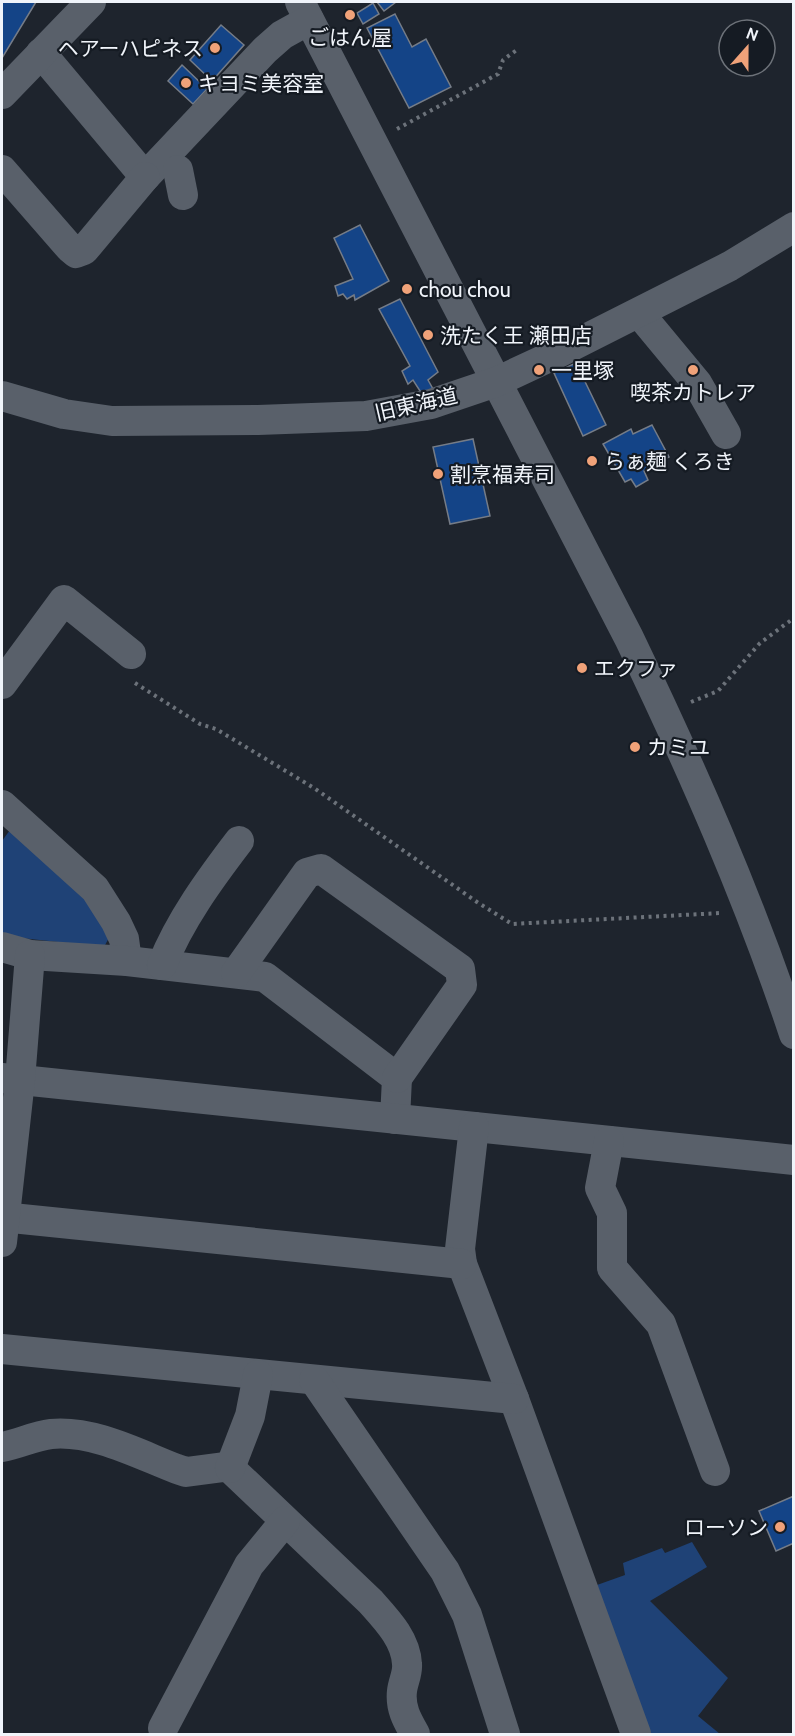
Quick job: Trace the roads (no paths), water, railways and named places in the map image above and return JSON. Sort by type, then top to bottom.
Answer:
[{"type":"street","points":[[2,94],[92,2]]},
{"type":"street","points":[[2,170],[70,248],[76,253],[84,250],[145,177],[304,11],[629,638],[665,713],[706,804],[747,905],[794,1034]]},
{"type":"street","points":[[41,53],[145,177]]},
{"type":"street","points":[[129,226],[180,182],[188,131]]},
{"type":"street","name":"旧東海道","points":[[2,396],[64,414],[112,422],[366,416],[431,404],[496,382],[556,354],[730,266],[794,227]]},
{"type":"street","points":[[639,313],[697,383],[726,434]]},
{"type":"street","points":[[2,684],[64,600],[131,654]]},
{"type":"street","points":[[2,805],[94,889],[116,922],[124,939],[127,961]]},
{"type":"street","points":[[162,965],[169,948],[206,884],[239,841]]},
{"type":"street","points":[[236,973],[307,873],[321,869],[460,969],[462,985],[397,1077],[395,1119]]},
{"type":"street","points":[[2,947],[30,955],[127,961],[265,977],[397,1077]]},
{"type":"street","points":[[30,955],[11,1079],[2,1225],[462,1264]]},
{"type":"street","points":[[11,1079],[794,1160]]},
{"type":"street","points":[[474,1127],[460,1249],[462,1264],[514,1399],[636,1734]]},
{"type":"street","points":[[609,1141],[600,1188],[612,1213],[612,1268],[661,1324],[715,1470]]},
{"type":"street","points":[[2,1349],[514,1399]]},
{"type":"street","points":[[230,1468],[250,1416],[258,1375]]},
{"type":"street","points":[[314,1380],[445,1571],[468,1616],[505,1734]]},
{"type":"street","points":[[2,1447],[35,1436],[54,1434],[84,1436],[104,1440],[186,1472],[230,1468],[370,1601],[391,1624],[404,1647],[407,1665],[402,1692],[404,1714],[415,1734]]},
{"type":"street","points":[[163,1728],[249,1564],[285,1521]]},
{"type":"place","name":"ごはん屋","points":[[350,15]]},
{"type":"place","name":"ヘアーハピネス","points":[[215,48]]},
{"type":"place","name":"キヨミ美容室","points":[[186,83]]},
{"type":"place","name":"chou chou","points":[[407,289]]},
{"type":"place","name":"洗たく王 瀬田店","points":[[428,335]]},
{"type":"place","name":"一里塚","points":[[539,370]]},
{"type":"place","name":"喫茶カトレア","points":[[693,370]]},
{"type":"place","name":"らぁ麺 くろき","points":[[592,461]]},
{"type":"place","name":"割烹福寿司","points":[[438,474]]},
{"type":"place","name":"エクファ","points":[[582,668]]},
{"type":"place","name":"カミユ","points":[[635,747]]},
{"type":"place","name":"ローソン","points":[[780,1527]]}]
